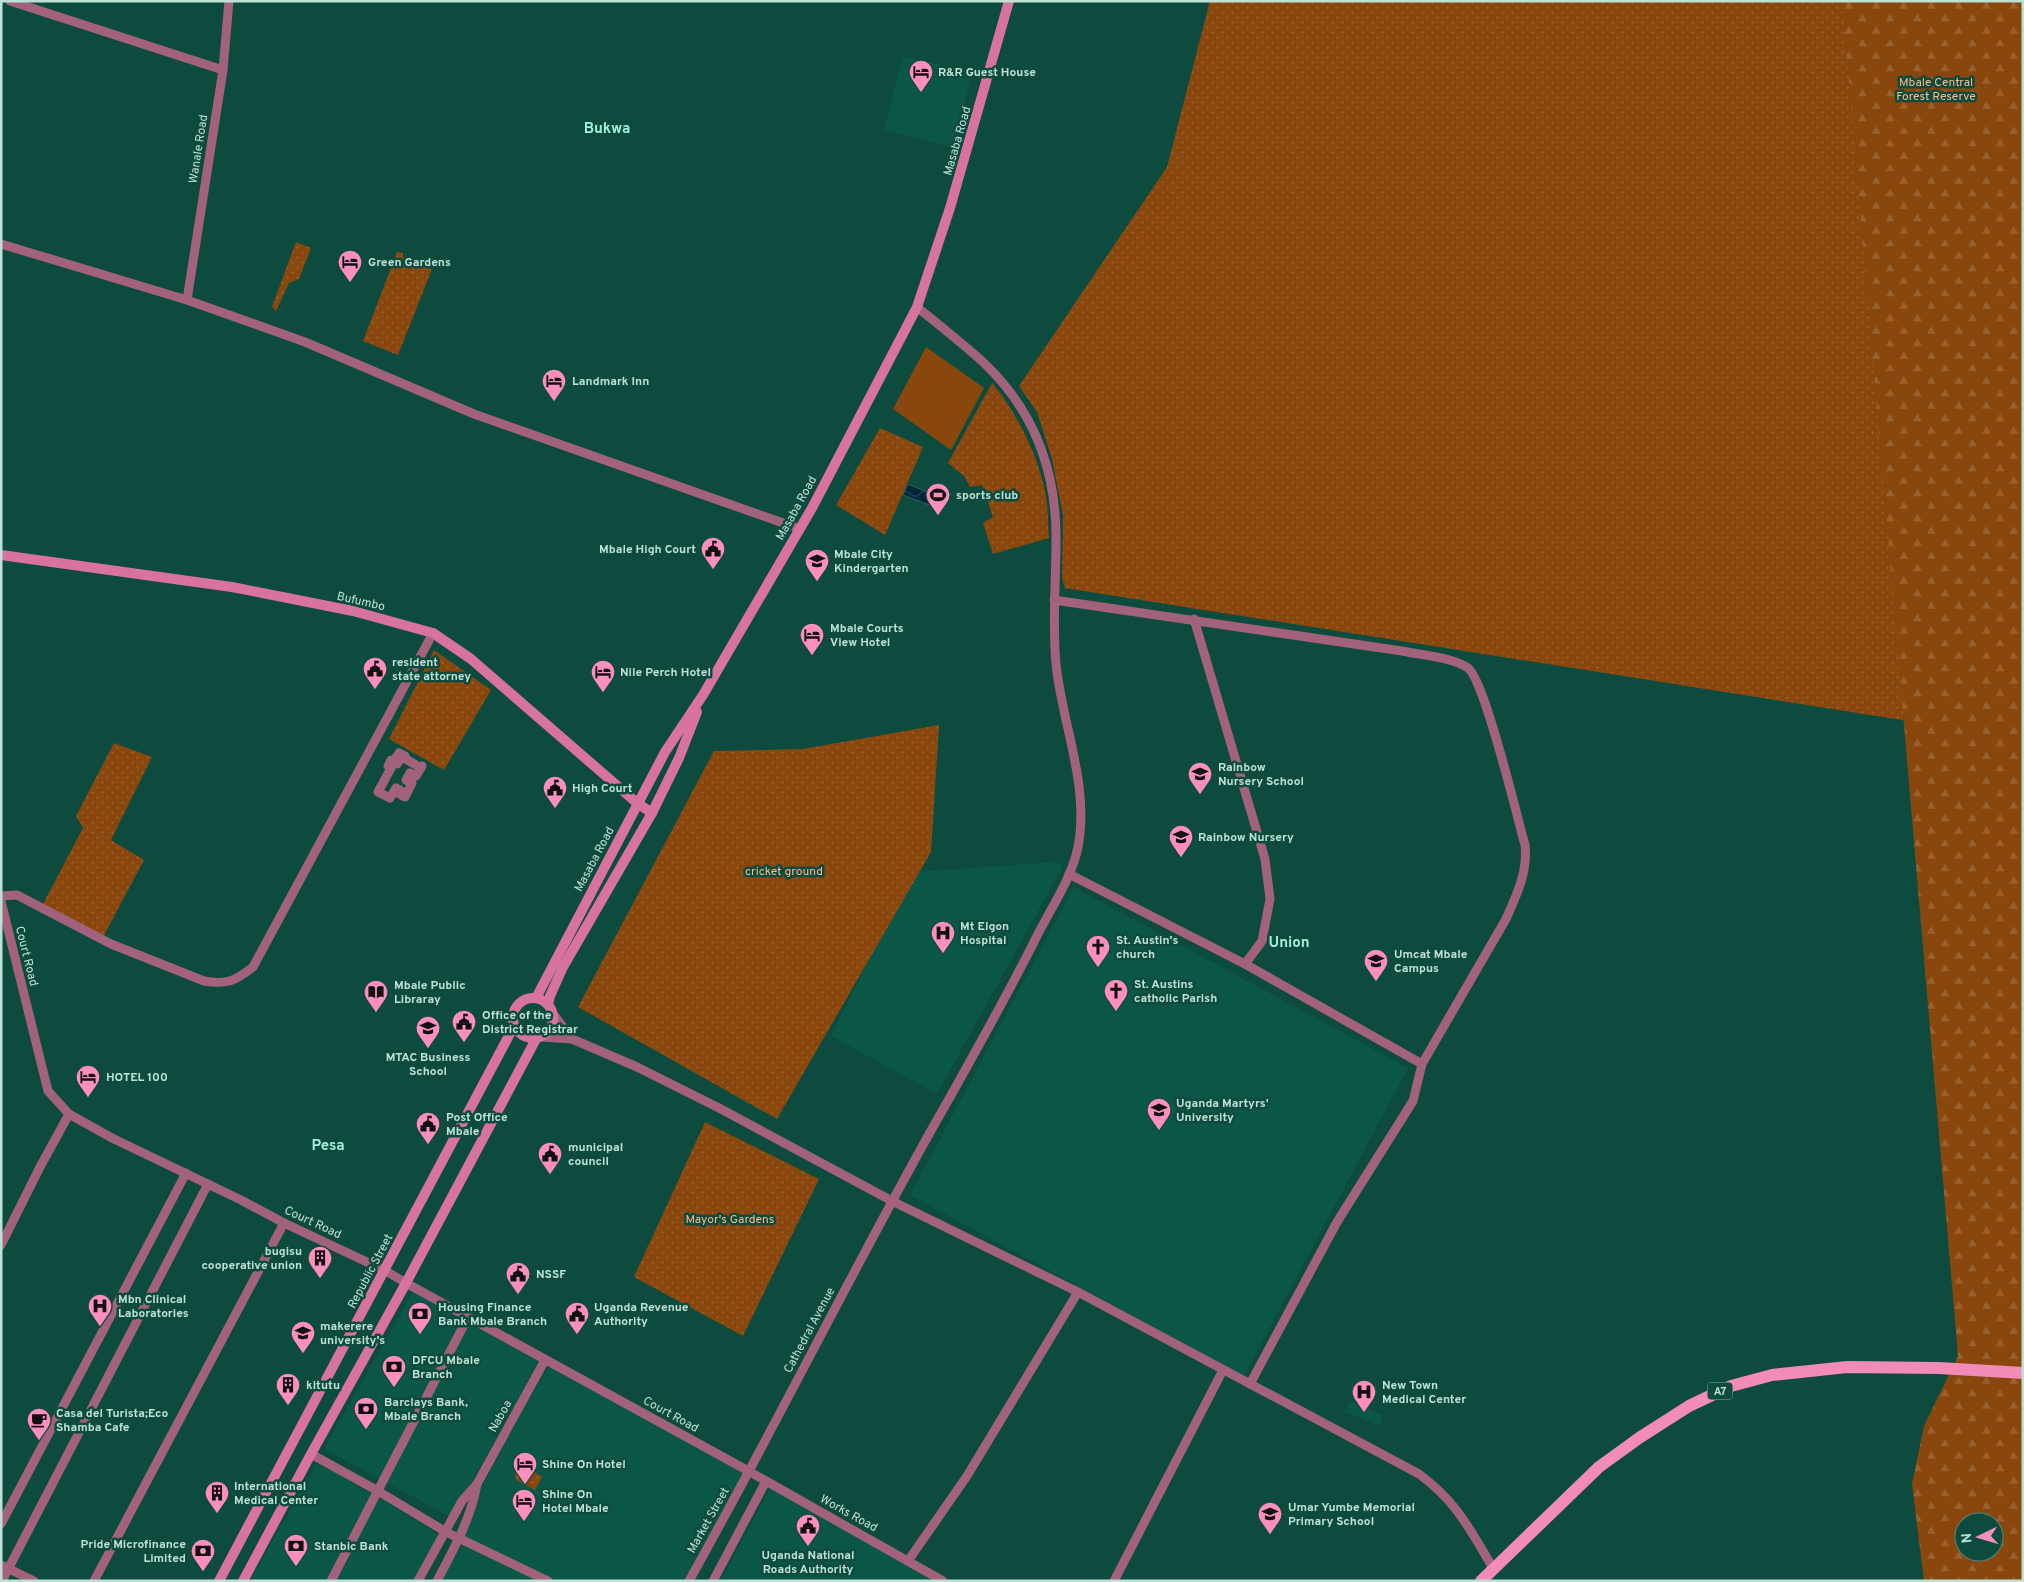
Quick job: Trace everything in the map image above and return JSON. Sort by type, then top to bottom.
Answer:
[{"type":"main road","name":"A7","points":[[1481,1581],[1492,1568],[1599,1467],[1639,1438],[1689,1406],[1731,1386],[1772,1375],[1838,1368],[1939,1368],[2023,1373]]},
{"type":"street","name":"Wanale Road","points":[[187,300],[224,70],[229,1]]},
{"type":"street","name":"Masaba Road","points":[[536,998],[665,752],[704,695],[800,529],[917,307],[950,208],[1009,1]]},
{"type":"street","points":[[12,2],[224,70]]},
{"type":"street","points":[[1,244],[187,300],[305,342],[474,414],[800,529]]},
{"type":"street","name":"Cathedral Avenue","points":[[746,1469],[892,1200],[1009,992],[1069,874],[1078,848],[1081,804],[1056,663],[1054,600],[1055,514],[1051,482],[1040,445],[1028,417],[1011,392],[984,363],[917,307]]},
{"type":"street","name":"Bufumbo","points":[[1,555],[232,587],[352,611],[433,633],[471,659],[637,803],[652,813]]},
{"type":"street","points":[[1054,600],[1194,619],[1402,651],[1459,662],[1470,669],[1475,679],[1494,732],[1525,845],[1526,860],[1518,894],[1422,1064],[1413,1101],[1337,1222],[1250,1384]]},
{"type":"street","points":[[1194,619],[1265,859],[1270,899],[1262,941],[1244,964]]},
{"type":"street","points":[[1,896],[17,895],[111,944],[204,981],[217,983],[231,982],[243,975],[253,967],[433,633]]},
{"type":"street","points":[[548,1004],[563,967],[652,813],[679,758],[704,695]]},
{"type":"street","points":[[422,766],[416,776],[410,772],[406,780],[412,783],[405,797],[398,793],[400,790],[396,788],[390,798],[378,792],[390,768],[388,766],[391,760],[397,764],[399,761],[395,760],[399,753],[405,756],[404,758],[421,768],[422,766]]},
{"type":"street","points":[[1069,874],[1244,964],[1422,1064]]},
{"type":"street","name":"Court Road","points":[[1,901],[48,1091],[69,1114],[112,1138],[384,1270],[406,1284],[746,1469]]},
{"type":"street","points":[[572,1039],[554,1016],[548,1004],[536,998],[526,999],[517,1005],[513,1015],[514,1026],[519,1033],[527,1038],[572,1039],[637,1067],[719,1108],[892,1200],[1078,1292],[1419,1474],[1436,1487],[1455,1506],[1492,1568]]},
{"type":"street","points":[[243,1581],[539,1038],[549,1032],[554,1016]]},
{"type":"street","name":"Republic Street","points":[[219,1581],[514,1026]]},
{"type":"street","points":[[1,1245],[69,1114]]},
{"type":"street","points":[[1,1524],[186,1173]]},
{"type":"street","points":[[2,1581],[5,1567],[208,1184]]},
{"type":"street","points":[[94,1581],[284,1223]]},
{"type":"street","points":[[908,1560],[967,1476],[1078,1292]]},
{"type":"street","points":[[331,1581],[468,1317]]},
{"type":"street","name":"Naboa","points":[[418,1581],[462,1501],[477,1484],[545,1360]]},
{"type":"street","points":[[1114,1581],[1223,1370]]},
{"type":"street","points":[[311,1454],[378,1490],[446,1532],[548,1581]]},
{"type":"street","name":"Works Road","points":[[746,1469],[943,1581]]},
{"type":"street","name":"Market Street","points":[[689,1581],[738,1494],[746,1469]]},
{"type":"street","points":[[713,1581],[766,1481]]},
{"type":"street","name":"Naboa","points":[[437,1581],[472,1506],[477,1484]]},
{"type":"street","points":[[5,1567],[34,1581]]},
{"type":"shaded area","points":[[903,56],[972,73],[953,147],[884,130]]},
{"type":"shaded area","name":"Mt Elgon Hospital","points":[[1057,862],[1063,866],[937,1094],[831,1036],[913,872]]},
{"type":"shaded area","name":"Uganda Martyrs' University","points":[[1074,887],[1408,1068],[1244,1376],[910,1195]]},
{"type":"shaded area","points":[[414,1290],[539,1361],[452,1518],[324,1449]]},
{"type":"shaded area","points":[[551,1364],[750,1472],[690,1581],[435,1581],[518,1418]]},
{"type":"shaded area","name":"New Town Medical Center","points":[[1349,1401],[1383,1415],[1379,1426],[1345,1412]]},
{"type":"shaded area","points":[[316,1464],[334,1471],[363,1490],[375,1494],[442,1538],[418,1581],[250,1581]]},
{"type":"shaded area","points":[[771,1486],[937,1581],[721,1581]]},
{"type":"green space","points":[[1210,1],[2016,1],[2023,84],[2023,739],[1065,588],[1062,578],[1063,515],[1052,459],[1037,412],[1019,386],[1167,167]]},
{"type":"green space","name":"Mbale Central Forest Reserve","points":[[1842,1],[2023,1],[2023,1581],[1924,1581],[1912,1484],[1924,1426],[1958,1356]]},
{"type":"green space","points":[[296,242],[311,248],[299,279],[289,283],[276,311],[272,307]]},
{"type":"green space","points":[[397,252],[403,253],[403,257],[432,269],[398,355],[363,341]]},
{"type":"green space","points":[[926,347],[984,388],[951,450],[893,409]]},
{"type":"green space","points":[[992,383],[1018,420],[1037,462],[1046,497],[1049,538],[993,554],[983,523],[993,517],[982,485],[970,487],[964,476],[948,463]]},
{"type":"green space","points":[[880,428],[923,447],[885,535],[836,505]]},
{"type":"green space","points":[[434,650],[491,690],[444,770],[389,739]]},
{"type":"green space","name":"cricket ground","points":[[939,725],[931,852],[777,1119],[578,1007],[714,751],[803,749]]},
{"type":"green space","points":[[114,743],[152,757],[111,840],[144,860],[103,937],[43,904],[83,828],[76,816]]},
{"type":"green space","name":"Mayor's Gardens","points":[[705,1122],[819,1179],[743,1336],[634,1277]]},
{"type":"green space","points":[[513,1459],[542,1477],[535,1490],[516,1480]]},
{"type":"water","points":[[908,484],[934,495],[929,505],[903,495]]},
{"type":"place","name":"R&R Guest House","points":[[921,93]]},
{"type":"place","name":"Green Gardens","points":[[350,283]]},
{"type":"place","name":"Landmark Inn","points":[[554,402]]},
{"type":"place","name":"sports club","points":[[938,516]]},
{"type":"place","name":"Mbale High Court","points":[[713,570]]},
{"type":"place","name":"Mbale City Kindergarten","points":[[817,582]]},
{"type":"place","name":"Mbale Courts View Hotel","points":[[812,656]]},
{"type":"place","name":"resident state attorney","points":[[375,690]]},
{"type":"place","name":"Nile Perch Hotel","points":[[603,693]]},
{"type":"place","name":"Rainbow Nursery School","points":[[1200,795]]},
{"type":"place","name":"High Court","points":[[555,809]]},
{"type":"place","name":"Rainbow Nursery","points":[[1181,858]]},
{"type":"place","name":"Mt Elgon Hospital","points":[[943,954]]},
{"type":"place","name":"St. Austin's church","points":[[1098,968]]},
{"type":"place","name":"Umcat Mbale Campus","points":[[1376,982]]},
{"type":"place","name":"St. Austins catholic Parish","points":[[1116,1012]]},
{"type":"place","name":"Mbale Public Libraray","points":[[376,1013]]},
{"type":"place","name":"Office of the District Registrar","points":[[464,1043]]},
{"type":"place","name":"MTAC Business School","points":[[428,1049]]},
{"type":"place","name":"HOTEL 100","points":[[88,1098]]},
{"type":"place","name":"Uganda Martyrs' University","points":[[1159,1131]]},
{"type":"place","name":"Post Office Mbale","points":[[428,1145]]},
{"type":"place","name":"municipal council","points":[[550,1175]]},
{"type":"place","name":"bugisu cooperative union","points":[[320,1279]]},
{"type":"place","name":"NSSF","points":[[518,1295]]},
{"type":"place","name":"Mbn Clinical Laboratories","points":[[100,1327]]},
{"type":"place","name":"Housing Finance Bank Mbale Branch","points":[[420,1335]]},
{"type":"place","name":"Uganda Revenue Authority","points":[[577,1335]]},
{"type":"place","name":"makerere university's","points":[[303,1354]]},
{"type":"place","name":"DFCU Mbale Branch","points":[[394,1388]]},
{"type":"place","name":"kitutu","points":[[288,1406]]},
{"type":"place","name":"New Town Medical Center","points":[[1364,1413]]},
{"type":"place","name":"Barclays Bank, Mbale Branch","points":[[366,1430]]},
{"type":"place","name":"Casa del Turista;Eco Shamba Cafe","points":[[39,1441]]},
{"type":"place","name":"Shine On Hotel","points":[[525,1485]]},
{"type":"place","name":"International Medical Center","points":[[217,1514]]},
{"type":"place","name":"Shine On Hotel Mbale","points":[[524,1522]]},
{"type":"place","name":"Umar Yumbe Memorial Primary School","points":[[1270,1535]]},
{"type":"place","name":"Uganda National Roads Authority","points":[[808,1547]]},
{"type":"place","name":"Stanbic Bank","points":[[296,1567]]},
{"type":"place","name":"Pride Microfinance Limited","points":[[203,1572]]},
{"type":"district","name":"Bukwa","points":[[607,128]]},
{"type":"district","name":"Union","points":[[1289,942]]},
{"type":"district","name":"Pesa","points":[[328,1145]]}]
